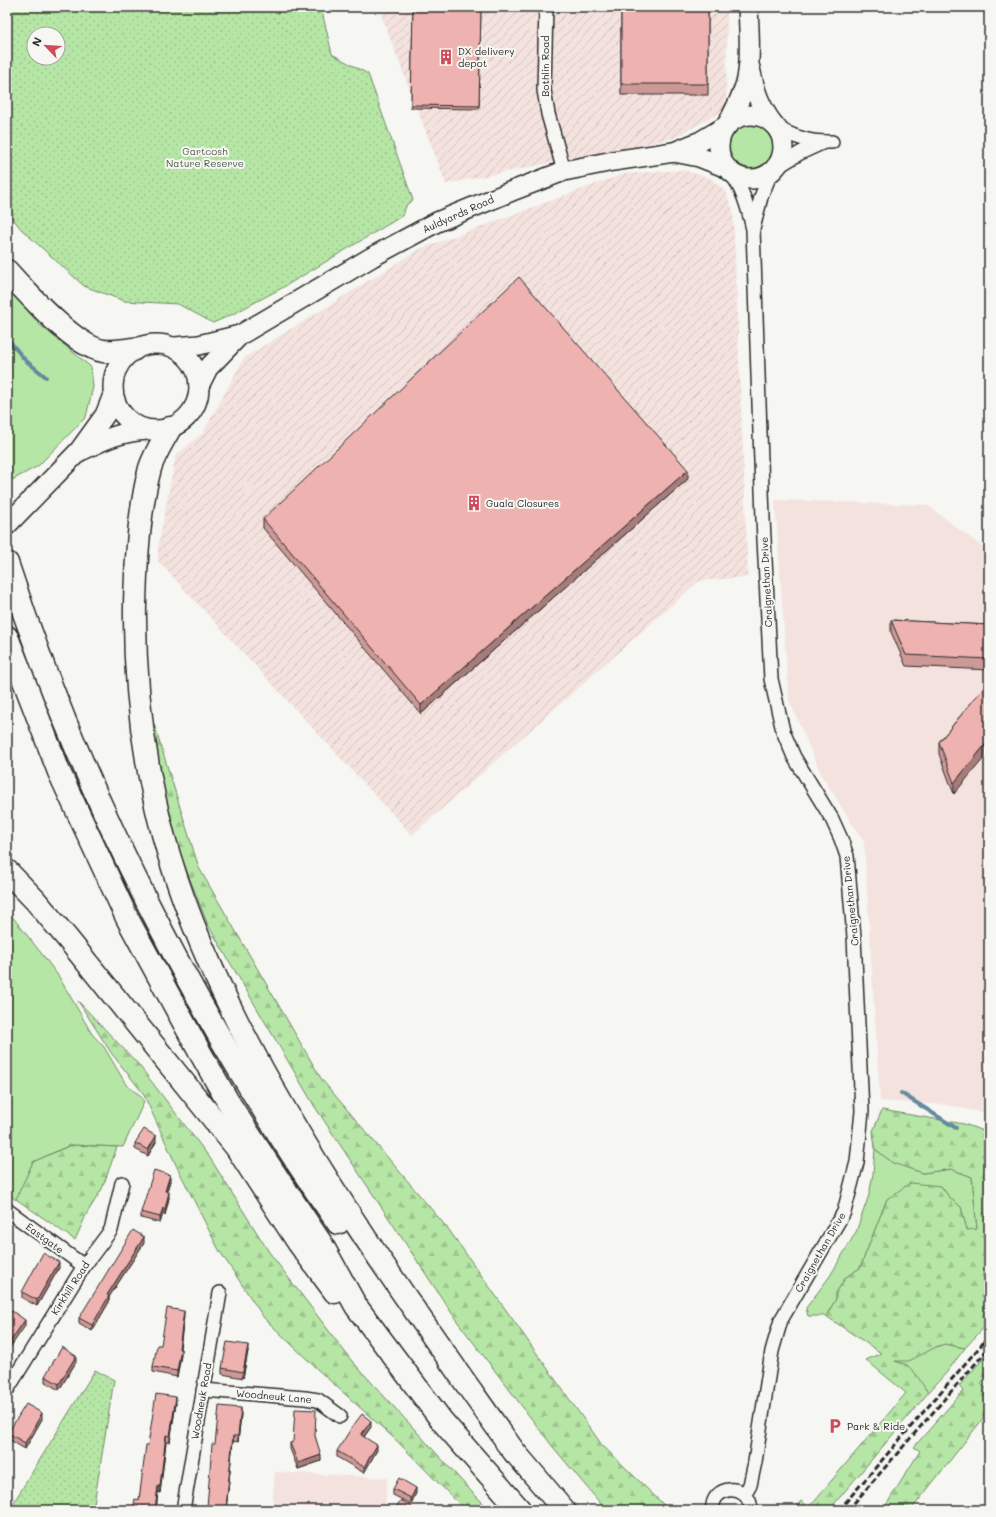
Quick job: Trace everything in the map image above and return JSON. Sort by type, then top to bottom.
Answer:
[{"type":"highway","points":[[7,271],[40,305],[82,342],[103,350],[116,351],[134,349]]},
{"type":"highway","points":[[160,429],[159,447],[151,467],[143,508],[135,590],[135,664],[139,713],[155,802],[163,836],[186,908],[214,976],[260,1067],[282,1106],[349,1214],[515,1453]]},
{"type":"highway","points":[[7,563],[47,675],[91,780],[162,930],[254,1095],[336,1220],[413,1328],[515,1453],[564,1510]]},
{"type":"highway","points":[[7,637],[59,772],[127,918],[227,1100],[321,1243],[356,1306],[442,1420],[520,1510]]},
{"type":"highway","points":[[7,871],[35,900],[67,938],[236,1147],[298,1242],[326,1280],[401,1379],[442,1420]]},
{"type":"street","name":"Bothlin Road","points":[[546,7],[545,103],[564,171]]},
{"type":"street","points":[[748,7],[749,63],[758,99],[766,114],[780,134],[783,143],[779,162],[773,170]]},
{"type":"street","points":[[727,125],[735,118],[745,115],[755,115],[765,118],[786,133],[798,137],[828,142],[800,153],[765,176],[747,179],[738,176],[729,170],[720,156],[719,143],[721,134],[727,125],[743,90],[749,63]]},
{"type":"street","name":"Auldyards Road","points":[[175,347],[199,346],[240,334],[372,257],[437,222],[564,171],[613,161],[674,152],[701,141],[727,125]]},
{"type":"street","name":"Auldyards Road","points":[[674,152],[694,156],[729,170]]},
{"type":"street","name":"Craignethan Drive","points":[[729,170],[742,190],[753,229],[763,519],[771,679],[783,731],[794,757],[832,819],[847,856],[854,937],[862,1110],[856,1162],[844,1212],[799,1288],[779,1326],[772,1351],[755,1462],[750,1485],[745,1494]]},
{"type":"street","name":"Craignethan Drive","points":[[753,229],[761,197],[773,170]]},
{"type":"street","name":"Auldyards Road","points":[[199,386],[208,368],[240,334]]},
{"type":"street","points":[[80,451],[119,434],[160,429],[182,421],[192,411],[198,399],[199,386],[198,374],[192,363],[185,354],[175,347],[165,344],[144,344],[123,357],[116,368],[112,381],[113,395],[116,405],[130,422],[140,427],[160,429]]},
{"type":"street","points":[[7,525],[80,451],[105,416],[113,395]]},
{"type":"street","name":"Kirkhill Road","points":[[7,1390],[84,1266],[111,1230],[122,1183]]},
{"type":"street","name":"Eastgate","points":[[7,1210],[84,1266]]},
{"type":"street","name":"Woodneuk Road","points":[[183,1510],[220,1292]]},
{"type":"street","name":"Woodneuk Lane","points":[[203,1390],[318,1400],[340,1416]]},
{"type":"street","points":[[713,1510],[714,1502],[722,1492],[733,1489],[745,1494],[751,1504],[751,1510]]},
{"type":"shaded area","points":[[378,7],[727,7],[726,109],[674,138],[446,184]]},
{"type":"shaded area","points":[[683,170],[710,178],[726,192],[733,211],[748,577],[699,581],[412,835],[158,561],[158,547],[176,455],[203,433],[244,358],[420,249],[623,174]]},
{"type":"shaded area","points":[[775,500],[927,505],[989,552],[989,1114],[948,1105],[880,1101],[864,842],[822,776],[789,700]]},
{"type":"shaded area","points":[[275,1472],[387,1478],[385,1510],[272,1510]]},
{"type":"green space","name":"Gartcosh Nature Reserve","points":[[7,7],[321,7],[332,54],[368,74],[413,200],[407,204],[402,216],[282,288],[213,323],[178,304],[124,301],[84,286],[21,229],[7,211]]},
{"type":"green space","points":[[747,125],[755,125],[767,131],[773,143],[773,151],[767,163],[755,169],[747,169],[735,163],[729,151],[729,143],[735,131]]},
{"type":"green space","points":[[7,287],[40,325],[91,367],[93,387],[86,417],[38,466],[12,480],[7,460]]},
{"type":"green space","points":[[154,724],[199,868],[322,1080],[449,1230],[602,1445],[669,1510],[606,1510],[553,1447],[457,1321],[315,1107],[208,925],[154,788]]},
{"type":"green space","points":[[7,910],[59,977],[92,1034],[104,1047],[127,1086],[140,1095],[144,1102],[123,1147],[70,1145],[33,1162],[16,1200],[7,1193]]},
{"type":"green space","points":[[78,1001],[138,1064],[210,1158],[269,1252],[351,1360],[490,1510],[465,1510],[396,1440],[316,1368],[264,1318],[219,1250],[177,1167],[143,1093],[112,1054]]},
{"type":"green space","points":[[882,1110],[964,1124],[989,1133],[989,1322],[965,1348],[945,1344],[909,1361],[895,1361],[907,1365],[916,1374],[928,1393],[829,1510],[794,1510],[801,1501],[809,1507],[906,1393],[866,1360],[881,1353],[826,1316],[836,1299],[836,1293],[846,1277],[860,1268],[887,1199],[910,1183],[941,1186],[950,1198],[961,1207],[967,1230],[977,1229],[972,1177],[951,1169],[923,1173],[893,1163],[875,1149],[873,1131]]},
{"type":"green space","points":[[71,1145],[117,1147],[102,1189],[87,1213],[75,1240],[16,1199],[33,1162]]},
{"type":"green space","points":[[875,1149],[893,1163],[923,1173],[951,1169],[972,1177],[977,1229],[967,1231],[961,1207],[950,1198],[941,1186],[887,1199],[860,1268],[846,1277],[836,1293],[836,1299],[826,1316],[808,1316],[806,1308],[830,1276],[856,1232],[869,1195],[873,1174]]},
{"type":"green space","points":[[945,1344],[965,1348],[947,1372],[928,1393],[907,1365],[893,1360]]},
{"type":"green space","points":[[989,1352],[989,1376],[981,1384],[989,1391],[989,1411],[911,1510],[883,1510],[920,1451],[914,1447],[963,1391],[959,1386]]},
{"type":"green space","points":[[95,1370],[114,1380],[93,1510],[9,1510]]},
{"type":"building","name":"DX delivery depot","points":[[413,7],[481,7],[479,106],[411,105]]},
{"type":"building","points":[[621,9],[708,9],[708,84],[621,84]]},
{"type":"building","name":"Guala Closures","points":[[519,277],[688,470],[421,705],[263,519]]},
{"type":"building","points":[[891,620],[989,625],[989,659],[906,655]]},
{"type":"building","points":[[989,681],[989,740],[954,783],[939,742]]},
{"type":"building","points":[[144,1129],[156,1136],[148,1150],[135,1143]]},
{"type":"building","points":[[154,1170],[170,1175],[165,1191],[169,1192],[165,1209],[163,1208],[160,1217],[141,1212]]},
{"type":"building","points":[[133,1230],[144,1237],[107,1295],[109,1296],[92,1325],[79,1318]]},
{"type":"building","points":[[43,1253],[59,1262],[37,1300],[22,1292]]},
{"type":"building","points":[[167,1308],[184,1311],[179,1349],[181,1349],[177,1371],[153,1367],[157,1345],[161,1345]]},
{"type":"building","points":[[12,1311],[25,1320],[7,1346],[7,1317]]},
{"type":"building","points":[[227,1342],[248,1345],[243,1372],[222,1368]]},
{"type":"building","points":[[62,1347],[76,1356],[59,1384],[45,1376]]},
{"type":"building","points":[[156,1394],[176,1397],[170,1436],[166,1435],[160,1486],[158,1486],[155,1510],[133,1510],[135,1499],[139,1500],[146,1445],[148,1445]]},
{"type":"building","points":[[26,1404],[42,1413],[25,1443],[8,1433]]},
{"type":"building","points":[[219,1406],[241,1408],[238,1436],[233,1436],[226,1508],[207,1507],[212,1444],[215,1444]]},
{"type":"building","points":[[295,1409],[316,1410],[315,1436],[321,1455],[298,1463],[290,1443],[293,1442]]},
{"type":"building","points":[[362,1414],[371,1421],[361,1435],[377,1445],[364,1467],[337,1451]]},
{"type":"building","points":[[399,1478],[416,1488],[411,1498],[393,1489]]},
{"type":"building","points":[[401,1500],[416,1510],[394,1510]]},
{"type":"waterway","points":[[7,338],[25,360],[46,377]]},
{"type":"waterway","points":[[901,1093],[956,1128]]},
{"type":"railway","points":[[839,1510],[989,1336]]},
{"type":"railway","points":[[848,1510],[989,1348]]},
{"type":"place","name":"DX delivery depot","points":[[446,57]]},
{"type":"place","name":"Guala Closures","points":[[474,503]]},
{"type":"place","name":"Park & Ride","points":[[835,1426]]}]
